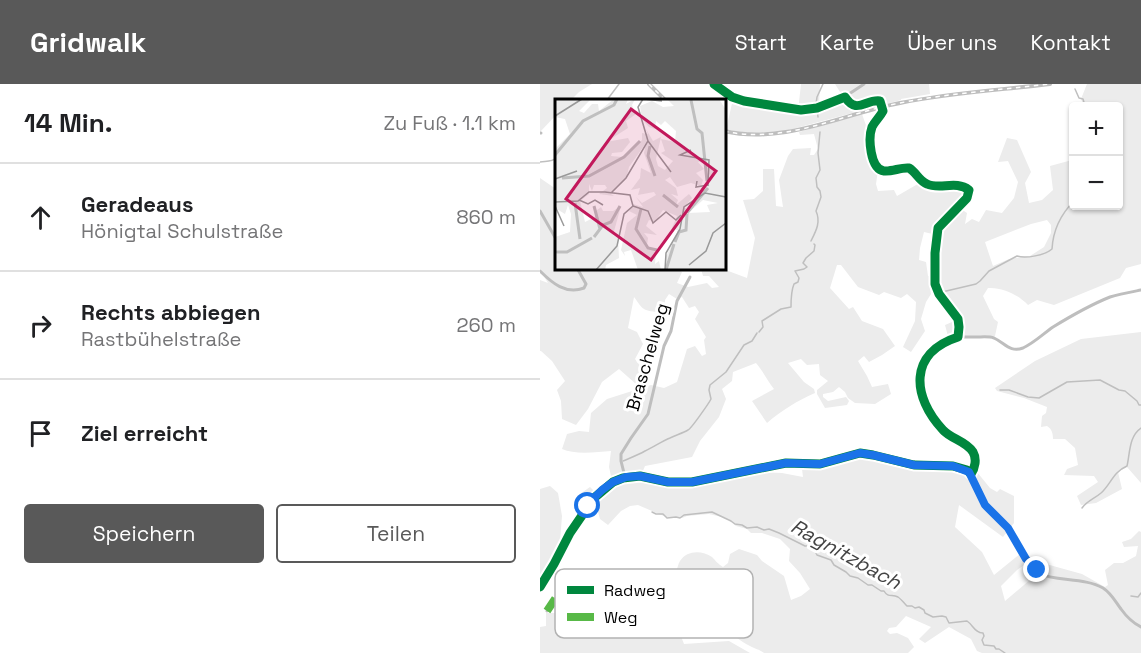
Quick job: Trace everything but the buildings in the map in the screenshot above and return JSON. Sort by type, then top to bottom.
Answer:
[{"type":"street","points":[[714,84],[732,97],[744,101],[801,110],[817,108],[845,97],[864,84]]},
{"type":"street","points":[[845,97],[856,106],[878,100],[882,103],[883,111],[873,125],[870,142],[871,152],[881,170],[905,167],[912,169],[928,185],[960,186],[969,190],[967,198],[938,228],[935,253],[935,284],[939,294],[958,319],[958,338]]},
{"type":"street","points":[[540,211],[555,237]]},
{"type":"street","points":[[540,271],[559,287],[578,290],[584,288],[586,284],[578,270]]},
{"type":"street","name":"Braschelweg","points":[[626,477],[621,454],[648,414],[677,301],[690,277]]},
{"type":"street","points":[[971,474],[974,471],[973,453],[944,432],[924,401],[920,372],[928,355],[958,338],[993,338],[1009,349],[1016,350],[1036,341],[1051,328],[1093,304],[1112,296],[1141,290]]},
{"type":"street","points":[[540,587],[570,533],[594,498],[613,482],[626,477],[640,476],[668,482],[692,482],[786,463],[820,464],[860,453],[914,465],[953,466],[965,470],[971,474],[985,505],[1008,528],[1033,567],[1048,576],[1075,579],[1101,586],[1110,593],[1121,610],[1141,627]]},
{"type":"street","points":[[546,611],[555,598]]},
{"type":"shaded area","points":[[540,84],[592,84],[572,99],[555,99],[555,116],[540,132]]},
{"type":"shaded area","points":[[801,84],[820,84],[819,105],[842,95],[835,84],[929,84],[930,94],[901,99],[785,131],[751,133],[726,130],[733,99],[798,111]]},
{"type":"shaded area","points":[[1087,84],[1141,84],[1141,264],[1126,268],[1120,278],[1054,305],[1037,300],[1028,305],[1010,292],[988,288],[983,296],[994,319],[998,322],[995,336],[963,336],[949,340],[945,325],[959,319],[945,302],[938,288],[930,288],[931,294],[921,319],[925,331],[911,352],[903,347],[915,321],[916,302],[907,294],[901,298],[884,292],[879,295],[858,287],[841,265],[837,265],[830,288],[849,309],[853,307],[862,321],[883,329],[895,346],[869,362],[864,356],[858,361],[872,387],[888,384],[891,394],[875,404],[855,403],[839,387],[833,392],[823,394],[823,397],[828,401],[846,397],[849,401],[847,405],[825,408],[817,390],[828,381],[820,375],[819,364],[807,365],[801,359],[788,363],[804,382],[814,389],[815,393],[790,406],[767,423],[752,401],[774,389],[756,363],[733,372],[732,381],[722,389],[726,399],[719,417],[700,441],[692,457],[645,466],[640,478],[669,482],[712,478],[755,470],[756,472],[803,477],[802,469],[805,465],[821,466],[864,451],[885,456],[887,461],[902,465],[950,467],[973,475],[972,455],[976,453],[977,472],[990,488],[997,492],[1000,489],[1014,496],[1014,523],[1003,537],[959,505],[955,527],[982,552],[994,575],[1020,554],[1027,563],[1001,586],[1005,601],[1046,564],[1082,574],[1105,587],[1108,585],[1105,570],[1114,563],[1123,563],[1136,556],[1138,546],[1124,547],[1122,542],[1131,539],[1139,531],[1141,532],[1141,653],[982,653],[977,651],[971,639],[949,627],[925,643],[919,639],[931,627],[906,616],[896,627],[889,628],[887,631],[890,634],[897,633],[908,638],[914,647],[908,653],[764,653],[738,638],[753,638],[753,569],[677,569],[683,557],[699,552],[712,557],[723,567],[728,563],[730,554],[739,549],[757,555],[784,576],[791,600],[810,589],[789,561],[790,549],[780,539],[762,533],[751,533],[726,518],[709,514],[682,518],[666,517],[638,505],[621,511],[608,525],[600,519],[595,501],[592,499],[576,523],[577,504],[580,501],[577,496],[590,487],[594,491],[611,476],[609,467],[611,451],[580,453],[567,451],[562,449],[567,434],[579,431],[589,432],[591,413],[607,399],[651,385],[664,388],[677,382],[687,349],[695,346],[702,356],[706,354],[704,340],[706,337],[695,319],[699,312],[695,306],[689,308],[682,297],[677,299],[669,294],[665,304],[656,312],[644,309],[634,297],[628,328],[637,332],[643,344],[635,359],[641,367],[636,384],[619,369],[602,382],[588,409],[576,425],[562,419],[561,401],[557,390],[565,381],[552,361],[540,351],[540,280],[548,283],[540,270],[540,178],[555,188],[555,270],[679,270],[682,272],[677,283],[688,287],[707,283],[712,288],[719,287],[709,276],[703,276],[701,270],[726,270],[747,278],[755,238],[743,200],[754,199],[763,191],[763,169],[774,169],[776,206],[783,207],[779,180],[788,156],[793,149],[811,148],[810,155],[814,155],[818,149],[814,134],[800,135],[799,132],[862,114],[869,134],[870,153],[878,170],[876,184],[878,191],[894,190],[897,196],[923,181],[928,185],[952,185],[969,190],[969,194],[958,207],[967,213],[965,224],[972,219],[979,222],[986,210],[1002,213],[1014,198],[1018,182],[1008,161],[998,162],[1007,138],[1017,140],[1031,172],[1025,183],[1029,203],[1042,200],[1053,190],[1050,166],[1069,161],[1069,210],[1123,210],[1123,102],[1082,102],[1081,99]],"holes":[[[1047,220],[1051,225],[1051,233],[1044,247],[1030,256],[1009,259],[993,266],[985,242]],[[924,232],[937,235],[934,276],[928,276],[926,262],[919,260]]]},
{"type":"shaded area","points":[[1141,332],[1141,483],[1127,467],[1118,472],[1122,489],[1096,503],[1081,505],[1077,496],[1098,482],[1094,476],[1064,475],[1067,469],[1078,465],[1075,448],[1065,439],[1053,439],[1052,432],[1047,426],[1041,427],[1042,416],[1046,413],[1047,407],[997,391],[995,388],[1035,361],[1081,339]]},
{"type":"shaded area","points":[[550,486],[558,493],[562,516],[561,545],[540,583],[540,489]]},
{"type":"shaded area","points":[[546,613],[555,613],[555,638],[682,638],[684,644],[729,641],[750,653],[540,653],[540,627],[546,626]]},
{"type":"waterway","points":[[608,99],[619,84]]},
{"type":"waterway","points":[[816,104],[823,84]]},
{"type":"waterway","points":[[1075,89],[1084,102]]},
{"type":"waterway","points":[[817,109],[818,117]]},
{"type":"waterway","points":[[811,241],[817,226],[816,211],[821,197],[816,178],[820,170],[818,153],[820,132]]},
{"type":"waterway","points":[[540,162],[555,159]]},
{"type":"waterway","points":[[942,292],[976,284],[989,271],[1017,256],[1035,256],[1052,249],[1058,223],[1069,207]]},
{"type":"waterway","points":[[759,332],[763,327],[762,321],[781,309],[791,307],[793,287],[799,278],[795,271],[807,267],[803,263],[814,251],[814,244]]},
{"type":"waterway","points":[[623,461],[690,429],[711,399],[710,385],[726,372],[744,345],[752,341],[757,333]]},
{"type":"waterway","points":[[1000,390],[1009,390],[1028,397],[1039,398],[1067,382],[1100,380],[1125,391],[1141,405]]},
{"type":"waterway","points":[[1082,508],[1101,493],[1118,471],[1127,466],[1132,440],[1141,428]]},
{"type":"waterway","name":"Ragnitzbach","points":[[652,512],[663,514],[667,518],[712,512],[747,528],[769,529],[809,546],[817,555],[831,560],[834,565],[850,576],[898,597],[907,606],[919,607],[933,617],[946,617],[949,623],[967,621],[983,633],[984,645],[994,646],[1005,653]]},
{"type":"waterway","points":[[1131,596],[1138,597],[1141,593]]},
{"type":"railway","points":[[649,84],[664,99]]},
{"type":"railway","points":[[726,131],[769,134],[791,131],[918,100],[1050,84]]},
{"type":"marked path","points":[[547,611],[555,599]]},
{"type":"cycle path","points":[[540,587],[570,533],[594,498],[613,482],[623,478],[640,476],[668,482],[692,482],[786,463],[820,464],[860,453],[914,465],[953,466],[967,470],[971,474],[974,469],[973,452],[946,433],[925,404],[920,377],[923,365],[930,354],[942,344],[958,337],[958,319],[939,294],[935,284],[935,253],[938,228],[967,198],[969,190],[953,185],[932,186],[922,181],[909,168],[887,171],[879,169],[873,159],[870,138],[872,127],[883,111],[880,101],[857,106],[845,97],[817,108],[801,110],[744,101],[732,97],[714,84]]},
{"type":"route","points":[[588,506],[602,490],[626,477],[640,476],[676,483],[692,482],[786,463],[820,464],[857,454],[873,455],[906,464],[953,466],[971,474],[985,505],[1008,528],[1026,559],[1037,570]]}]
